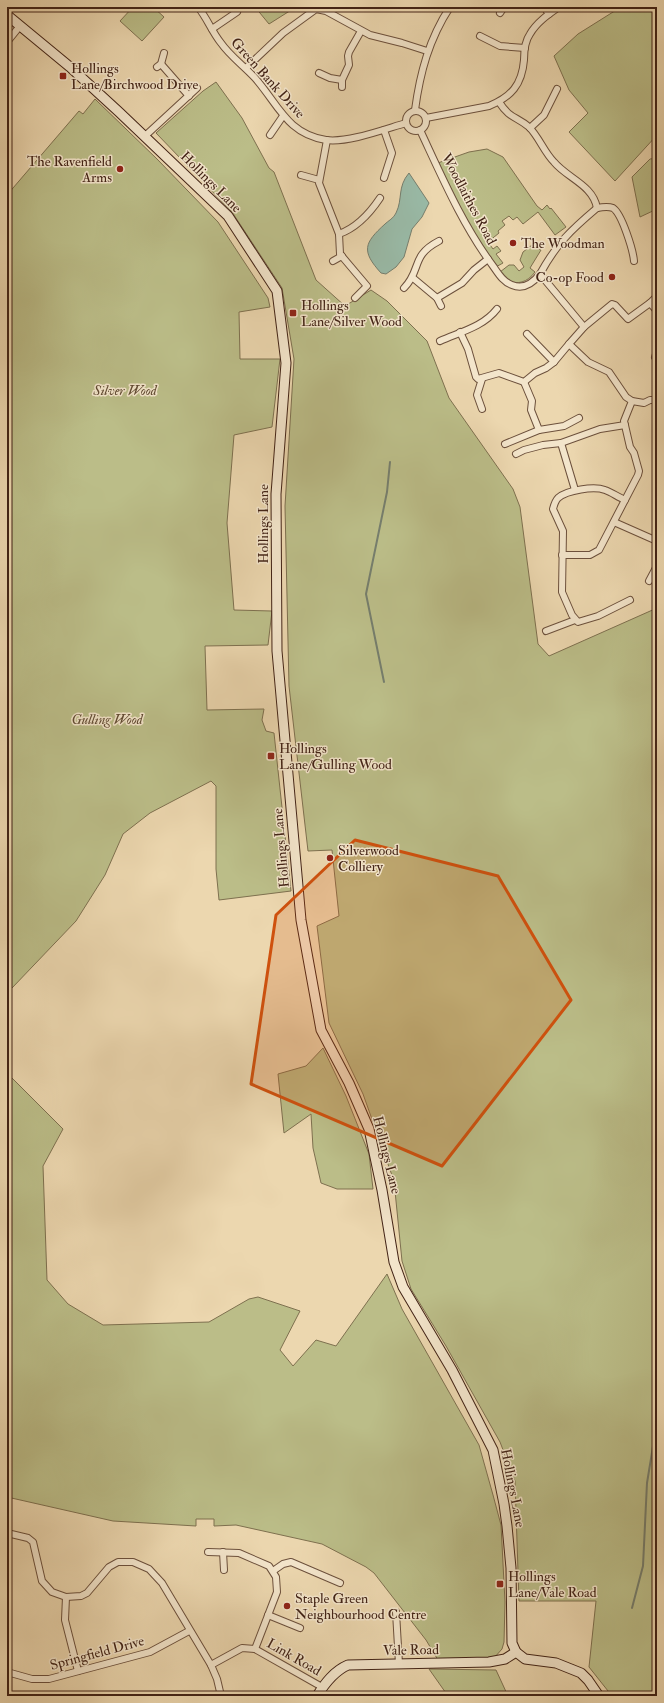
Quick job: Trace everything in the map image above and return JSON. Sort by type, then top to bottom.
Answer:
[{"type":"street","name":"Green Bank Drive","points":[[198,7],[221,45],[257,80],[283,116],[307,135],[327,140],[348,138],[384,130],[406,123]]},
{"type":"street","points":[[415,110],[422,112],[426,118],[425,126],[420,130],[411,130],[406,123],[407,116],[415,110],[419,80],[427,51],[450,7]]},
{"type":"street","points":[[500,13],[504,7]]},
{"type":"street","points":[[544,7],[549,14]]},
{"type":"street","points":[[426,118],[481,109],[499,102],[512,92],[521,79],[525,48],[530,34],[549,14],[559,7]]},
{"type":"street","points":[[246,68],[283,33],[316,9],[326,11],[361,31],[376,37],[427,51]]},
{"type":"street","points":[[212,29],[237,12]]},
{"type":"street","name":"Hollings Lane","points":[[7,15],[70,67],[145,136],[228,216],[277,291],[286,363],[276,494],[277,651],[301,920],[321,1030],[350,1083],[368,1129],[382,1190],[397,1273],[452,1370],[493,1450],[507,1526],[511,1568],[512,1643],[516,1652]]},
{"type":"street","points":[[7,42],[20,26]]},
{"type":"street","points":[[342,87],[342,80],[348,68],[349,52],[361,31]]},
{"type":"street","points":[[480,36],[500,46],[525,48]]},
{"type":"street","points":[[164,53],[159,66],[189,96]]},
{"type":"street","points":[[319,73],[330,78],[342,80]]},
{"type":"street","points":[[145,136],[197,88]]},
{"type":"street","points":[[530,128],[547,111],[557,89]]},
{"type":"street","points":[[499,102],[508,115],[530,128],[552,161],[584,187],[596,202],[597,208],[609,207],[618,213],[633,254],[634,261]]},
{"type":"street","points":[[270,135],[283,116]]},
{"type":"street","points":[[384,130],[392,153],[384,178]]},
{"type":"street","name":"Woodlaithes Road","points":[[420,130],[460,215],[488,259],[506,282],[513,286],[527,286],[534,282],[554,251],[568,234],[597,208]]},
{"type":"street","points":[[327,140],[319,180],[328,211],[339,234],[339,251],[367,286],[355,298]]},
{"type":"street","points":[[301,175],[319,180]]},
{"type":"street","points":[[339,234],[348,231],[366,216],[380,198]]},
{"type":"street","points":[[404,288],[412,278],[416,264],[422,253],[439,241]]},
{"type":"street","points":[[333,261],[342,256]]},
{"type":"street","points":[[437,298],[462,283],[474,270],[488,259]]},
{"type":"street","points":[[540,274],[584,327]]},
{"type":"street","points":[[412,278],[437,298],[441,306]]},
{"type":"street","points":[[524,382],[535,373],[554,362],[584,327],[612,304],[615,305],[628,319],[657,296]]},
{"type":"street","points":[[650,303],[657,311]]},
{"type":"street","points":[[440,341],[478,326],[497,309]]},
{"type":"street","points":[[460,332],[468,349],[476,377],[482,379],[499,373],[524,382],[532,401],[531,410],[539,430]]},
{"type":"street","points":[[527,334],[554,362]]},
{"type":"street","points":[[569,344],[588,362],[609,372],[626,397],[632,401],[644,403],[657,400]]},
{"type":"street","points":[[482,379],[477,395],[482,409]]},
{"type":"street","points":[[562,555],[590,555],[599,550],[639,471],[628,441],[624,419],[632,401]]},
{"type":"street","points":[[505,444],[539,430],[564,426],[579,418]]},
{"type":"street","points":[[516,454],[524,450],[543,445],[561,443],[600,429],[625,425]]},
{"type":"street","points":[[561,443],[575,490]]},
{"type":"street","points":[[575,620],[562,592],[563,531],[553,509],[558,498],[575,490],[604,490],[625,500]]},
{"type":"street","points":[[614,522],[657,541]]},
{"type":"street","points":[[649,581],[657,566]]},
{"type":"street","points":[[546,631],[575,620],[578,622],[588,619],[630,600]]},
{"type":"street","points":[[7,1533],[28,1538],[33,1542],[42,1581],[52,1592],[66,1597],[81,1596],[87,1593],[109,1567],[118,1562],[133,1562],[149,1569],[156,1575],[211,1665],[217,1679],[220,1696]]},
{"type":"street","points":[[208,1552],[239,1553],[263,1563],[273,1571],[276,1577],[277,1592],[255,1649]]},
{"type":"street","points":[[223,1552],[224,1570]]},
{"type":"street","points":[[273,1571],[283,1564],[291,1562],[340,1583]]},
{"type":"street","points":[[66,1597],[65,1620],[78,1671]]},
{"type":"street","points":[[396,1612],[399,1664]]},
{"type":"street","points":[[268,1615],[300,1628]]},
{"type":"street","name":"Springfield Drive","points":[[7,1672],[17,1676],[49,1679],[150,1652],[189,1631]]},
{"type":"street","name":"Link Road","points":[[211,1665],[242,1648],[255,1649],[322,1687]]},
{"type":"street","points":[[516,1652],[525,1659],[556,1663],[580,1673],[588,1680],[599,1696]]},
{"type":"street","name":"Vale Road","points":[[317,1696],[322,1687],[340,1668],[348,1665],[489,1662],[505,1659],[516,1652]]},
{"type":"highlighted area","points":[[355,840],[498,876],[571,1000],[442,1166],[251,1084],[276,915]]},
{"type":"green space","points":[[133,7],[153,7],[164,17],[142,41],[120,21]]},
{"type":"green space","points":[[255,7],[296,7],[269,24]]},
{"type":"green space","points":[[621,7],[657,7],[657,135],[615,181],[569,132],[588,113],[569,90],[554,56],[578,34]]},
{"type":"green space","points":[[216,82],[242,118],[269,168],[274,172],[316,280],[345,306],[371,290],[387,301],[427,341],[449,398],[513,489],[520,507],[538,644],[549,656],[657,608],[657,1696],[612,1696],[589,1667],[596,1601],[519,1601],[515,1481],[500,1442],[446,1346],[411,1289],[402,1261],[394,1181],[363,1094],[329,1023],[317,926],[339,916],[332,850],[308,851],[289,686],[285,506],[294,359],[282,288],[232,212],[156,133],[203,91]]},
{"type":"green space","points":[[95,99],[157,159],[218,222],[268,298],[270,307],[239,312],[240,359],[280,359],[272,427],[234,435],[227,523],[234,610],[272,611],[268,645],[205,646],[207,710],[264,709],[262,720],[266,731],[274,733],[291,891],[219,900],[216,869],[216,786],[211,781],[150,813],[123,834],[105,875],[76,921],[12,988],[7,985],[7,195],[79,111],[83,114]]},
{"type":"green space","points":[[487,149],[503,157],[537,206],[542,210],[547,205],[566,227],[555,235],[538,212],[523,224],[517,217],[513,220],[509,216],[502,221],[505,225],[498,231],[499,233],[488,242],[493,249],[497,246],[501,251],[496,254],[503,263],[494,268],[478,244],[435,164],[469,152]]},
{"type":"green space","points":[[657,158],[657,209],[640,217],[632,177],[650,159]]},
{"type":"green space","points":[[532,245],[541,250],[530,268],[535,272],[525,281],[514,283],[506,282],[500,272],[509,265],[514,265],[519,271],[524,267],[520,260],[523,252]]},
{"type":"green space","points":[[323,1048],[346,1096],[369,1154],[373,1189],[337,1189],[321,1183],[313,1148],[311,1114],[284,1133],[278,1074],[306,1066]]},
{"type":"green space","points":[[7,1073],[63,1129],[43,1166],[47,1280],[68,1304],[103,1325],[209,1322],[249,1299],[258,1297],[300,1311],[280,1350],[293,1366],[316,1340],[336,1346],[387,1274],[402,1309],[479,1445],[493,1495],[501,1525],[505,1602],[504,1642],[502,1649],[494,1658],[438,1660],[426,1640],[374,1573],[366,1567],[322,1544],[236,1525],[214,1526],[214,1519],[196,1519],[196,1526],[113,1521],[7,1497]]},
{"type":"green space","points":[[429,1669],[496,1670],[508,1696],[448,1696]]},
{"type":"shaded area","points":[[409,173],[429,203],[422,217],[412,229],[404,257],[396,267],[386,274],[381,273],[370,259],[368,253],[369,242],[395,215],[398,208],[401,188]]},
{"type":"waterway","points":[[384,682],[366,594],[387,492],[390,462]]},
{"type":"waterway","points":[[632,1608],[643,1566],[647,1483],[656,1428]]},
{"type":"place","name":"Hollings Lane/Birchwood Drive","points":[[63,76]]},
{"type":"place","name":"The Ravenfield Arms","points":[[120,169]]},
{"type":"place","name":"The Woodman","points":[[513,243]]},
{"type":"place","name":"Co-op Food","points":[[612,277]]},
{"type":"place","name":"Hollings Lane/Silver Wood","points":[[293,313]]},
{"type":"place","name":"Hollings Lane/Gulling Wood","points":[[271,756]]},
{"type":"place","name":"Silverwood Colliery","points":[[330,858]]},
{"type":"place","name":"Hollings Lane/Vale Road","points":[[500,1584]]},
{"type":"place","name":"Staple Green Neighbourhood Centre","points":[[287,1606]]},
{"type":"park label","name":"Silver Wood","points":[[125,390]]},
{"type":"park label","name":"Gulling Wood","points":[[107,719]]}]
